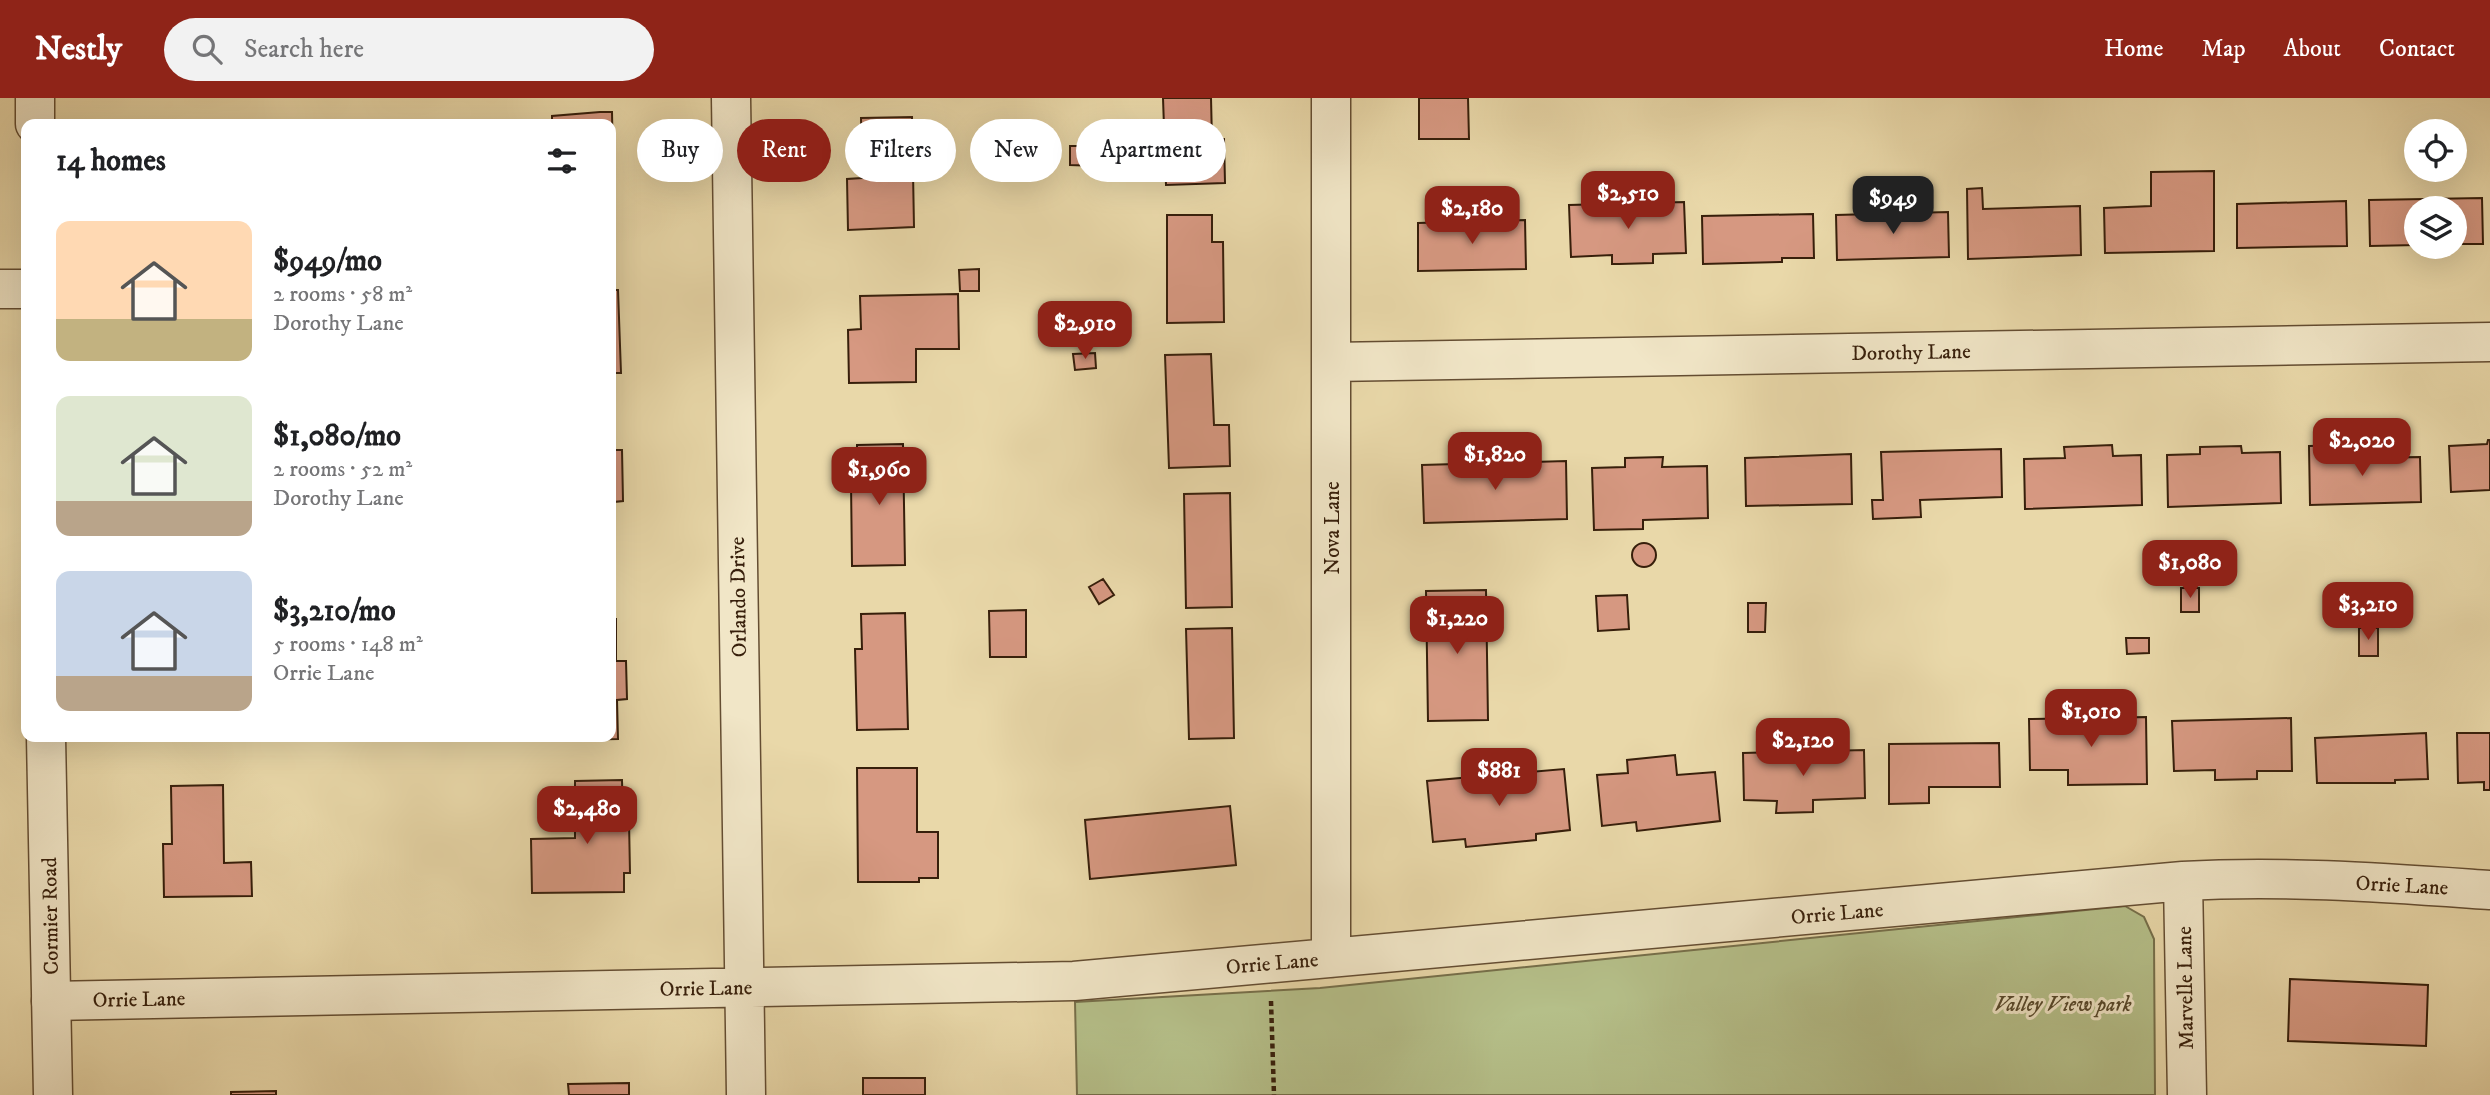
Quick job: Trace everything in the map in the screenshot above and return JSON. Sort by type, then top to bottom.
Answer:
[{"type":"street","points":[[35,98],[35,119]]},
{"type":"street","name":"Orlando Drive","points":[[731,98],[746,1095]]},
{"type":"street","name":"Nova Lane","points":[[1331,98],[1331,958]]},
{"type":"street","points":[[0,289],[21,289]]},
{"type":"street","name":"Dorothy Lane","points":[[1332,362],[2490,342]]},
{"type":"street","name":"Cormier Road","points":[[46,742],[53,1095]]},
{"type":"street","name":"Orrie Lane","points":[[51,1001],[1074,981],[2183,881],[2309,881],[2490,890]]},
{"type":"street","name":"Marvelle Lane","points":[[2183,881],[2187,1095]]},
{"type":"path","points":[[1269,963],[1274,1095]]},
{"type":"green space","name":"Valley View park","points":[[2125,906],[2144,917],[2154,939],[2155,1095],[1077,1095],[1075,1002],[1320,988]]},
{"type":"building","points":[[1163,98],[1211,98],[1212,119],[1164,119]]},
{"type":"building","points":[[1419,98],[1468,98],[1469,139],[1419,139]]},
{"type":"building","points":[[612,112],[612,119],[552,119],[552,116]]},
{"type":"building","points":[[912,117],[912,119],[861,119]]},
{"type":"building","points":[[1070,146],[1076,146],[1076,165],[1070,165]]},
{"type":"building","points":[[2214,171],[2214,251],[2105,253],[2104,208],[2151,206],[2151,172]]},
{"type":"building","points":[[847,182],[913,182],[914,227],[848,230]]},
{"type":"building","points":[[1166,182],[1225,182],[1225,183],[1166,185]]},
{"type":"building","points":[[1982,188],[1983,209],[2080,206],[2081,255],[1968,259],[1967,189]]},
{"type":"building","points":[[2467,198],[2482,198],[2483,244],[2467,244]]},
{"type":"building","points":[[2404,199],[2404,245],[2370,246],[2369,200]]},
{"type":"building","points":[[2346,201],[2347,246],[2237,248],[2237,204]]},
{"type":"building","points":[[1684,202],[1686,253],[1653,254],[1653,263],[1612,264],[1612,255],[1571,257],[1569,205]]},
{"type":"building","points":[[1948,212],[1949,257],[1837,260],[1836,215]]},
{"type":"building","points":[[1813,214],[1814,258],[1782,258],[1782,262],[1703,264],[1702,216]]},
{"type":"building","points":[[1167,215],[1212,215],[1212,242],[1223,242],[1224,322],[1167,323]]},
{"type":"building","points":[[1525,220],[1526,269],[1418,271],[1418,223]]},
{"type":"building","points":[[979,269],[979,291],[960,291],[959,270]]},
{"type":"building","points":[[616,290],[618,290],[621,373],[616,373]]},
{"type":"building","points":[[958,294],[959,349],[916,349],[916,382],[849,383],[848,330],[861,329],[860,296]]},
{"type":"building","points":[[1079,304],[1097,310],[1091,328],[1074,323]]},
{"type":"building","points":[[1095,353],[1096,368],[1075,370],[1073,354]]},
{"type":"building","points":[[1211,354],[1214,425],[1229,425],[1230,466],[1169,468],[1165,355]]},
{"type":"building","points":[[2488,440],[2490,490],[2451,492],[2449,446],[2487,444]]},
{"type":"building","points":[[903,444],[905,565],[852,566],[851,482],[857,482],[857,445]]},
{"type":"building","points":[[2112,445],[2113,456],[2141,455],[2142,505],[2025,509],[2024,459],[2065,458],[2064,447]]},
{"type":"building","points":[[2348,445],[2349,458],[2420,457],[2421,502],[2310,505],[2309,446]]},
{"type":"building","points":[[2241,446],[2242,453],[2280,452],[2281,503],[2168,507],[2167,455],[2200,454],[2200,447]]},
{"type":"building","points":[[2001,449],[2002,497],[1920,500],[1921,517],[1873,519],[1872,500],[1883,500],[1881,452]]},
{"type":"building","points":[[616,450],[622,450],[623,501],[616,502]]},
{"type":"building","points":[[1851,454],[1852,504],[1746,506],[1745,458]]},
{"type":"building","points":[[1663,457],[1662,467],[1707,466],[1708,518],[1643,520],[1643,529],[1594,530],[1592,468],[1625,467],[1625,458]]},
{"type":"building","points":[[1566,461],[1567,519],[1424,523],[1422,465]]},
{"type":"building","points":[[1230,493],[1232,607],[1186,608],[1184,494]]},
{"type":"building","points":[[1644,543],[1655,550],[1656,555],[1649,566],[1644,567],[1633,560],[1632,555],[1639,544]]},
{"type":"building","points":[[1103,579],[1114,595],[1099,604],[1089,587]]},
{"type":"building","points":[[2181,588],[2199,588],[2199,612],[2181,612]]},
{"type":"building","points":[[1486,590],[1488,720],[1428,721],[1426,591]]},
{"type":"building","points":[[2365,594],[2380,594],[2380,613],[2365,613]]},
{"type":"building","points":[[1627,595],[1629,629],[1598,631],[1596,596]]},
{"type":"building","points":[[1748,603],[1766,603],[1765,632],[1748,632]]},
{"type":"building","points":[[1026,610],[1026,657],[990,657],[989,611]]},
{"type":"building","points":[[905,613],[908,729],[857,730],[855,649],[862,649],[861,614]]},
{"type":"building","points":[[1232,628],[1234,738],[1189,739],[1186,629]]},
{"type":"building","points":[[2359,628],[2378,628],[2378,656],[2359,656]]},
{"type":"building","points":[[2126,638],[2149,638],[2149,653],[2127,654]]},
{"type":"building","points":[[616,661],[626,661],[627,699],[617,700],[616,739]]},
{"type":"building","points":[[2146,717],[2147,784],[2068,785],[2068,770],[2030,770],[2029,719]]},
{"type":"building","points":[[2291,718],[2292,771],[2257,771],[2257,779],[2215,780],[2215,770],[2174,771],[2172,721]]},
{"type":"building","points":[[2426,733],[2428,779],[2395,780],[2395,783],[2317,783],[2315,738]]},
{"type":"building","points":[[2457,733],[2490,733],[2490,790],[2484,790],[2484,782],[2458,783]]},
{"type":"building","points":[[1999,743],[2000,787],[1929,787],[1929,803],[1889,804],[1889,744]]},
{"type":"building","points":[[1864,750],[1865,798],[1813,800],[1813,812],[1776,813],[1777,801],[1744,800],[1743,753]]},
{"type":"building","points":[[1675,755],[1677,775],[1715,772],[1720,821],[1637,831],[1636,822],[1602,826],[1597,775],[1628,773],[1627,760]]},
{"type":"building","points":[[857,768],[917,768],[917,832],[938,832],[938,878],[919,878],[919,882],[858,882]]},
{"type":"building","points":[[1564,769],[1570,830],[1536,834],[1536,840],[1466,847],[1465,839],[1433,842],[1427,781]]},
{"type":"building","points":[[622,780],[623,821],[629,821],[630,873],[624,873],[624,892],[532,893],[531,839],[575,838],[575,781]]},
{"type":"building","points":[[223,785],[224,863],[251,862],[252,896],[164,897],[163,844],[172,844],[171,786]]},
{"type":"building","points":[[1230,806],[1236,865],[1090,879],[1085,820]]},
{"type":"building","points":[[2290,979],[2428,985],[2426,1046],[2288,1041]]},
{"type":"building","points":[[863,1078],[925,1078],[925,1095],[863,1095]]},
{"type":"building","points":[[629,1083],[629,1095],[569,1095],[568,1084]]},
{"type":"building","points":[[276,1091],[276,1095],[231,1095],[231,1092]]}]
